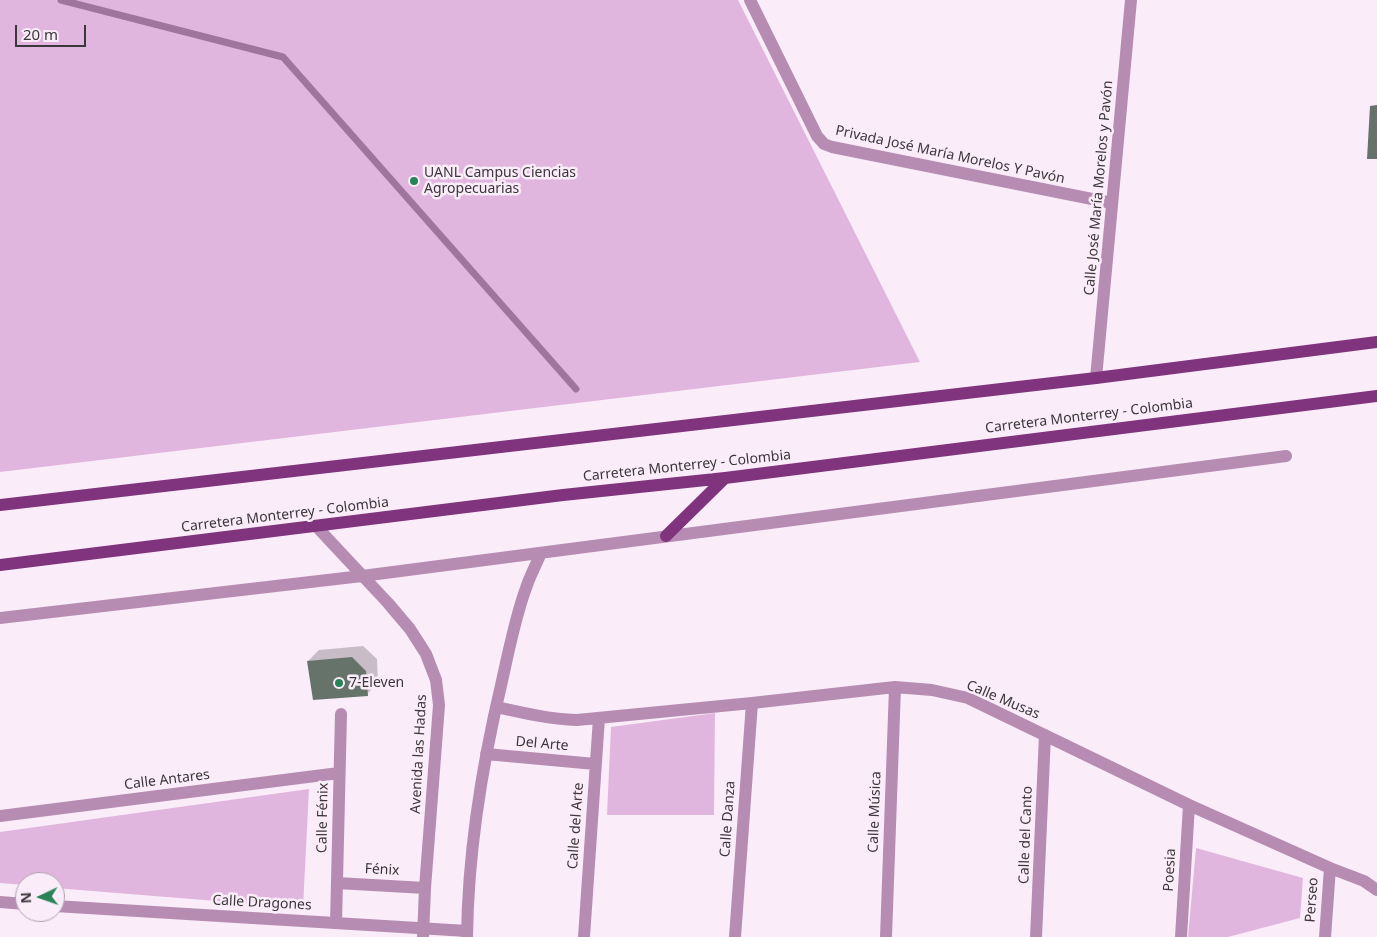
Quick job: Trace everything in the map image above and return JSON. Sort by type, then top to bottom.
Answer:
[{"type":"main road","points":[[0,505],[1096,378],[1377,342]]},
{"type":"main road","name":"Carretera Monterrey - Colombia","points":[[0,565],[563,495],[725,478],[1377,396]]},
{"type":"main road","points":[[666,536],[725,478]]},
{"type":"street","name":"Privada José María Morelos Y Pavón","points":[[750,0],[816,136],[824,144],[1112,203]]},
{"type":"street","name":"Calle José María Morelos y Pavón","points":[[1096,378],[1131,0]]},
{"type":"street","points":[[0,618],[362,576],[1286,456]]},
{"type":"street","name":"Avenida las Hadas","points":[[316,526],[410,629],[426,654],[436,680],[439,705],[423,932]]},
{"type":"street","points":[[467,934],[475,824],[486,754],[519,610],[541,553]]},
{"type":"street","name":"Calle Musas","points":[[496,707],[535,716],[577,720],[895,687],[932,690],[968,698],[1189,805],[1330,868],[1364,881],[1377,890]]},
{"type":"street","name":"Calle Música","points":[[886,937],[895,687]]},
{"type":"street","name":"Calle Danza","points":[[735,937],[752,703]]},
{"type":"street","name":"Calle Fénix","points":[[336,923],[341,714]]},
{"type":"street","name":"Calle del Arte","points":[[584,937],[599,718]]},
{"type":"street","name":"Calle del Canto","points":[[1036,937],[1045,735]]},
{"type":"street","name":"Del Arte","points":[[486,754],[595,764]]},
{"type":"street","name":"Calle Antares","points":[[0,816],[339,773]]},
{"type":"street","name":"Poesia","points":[[1181,937],[1189,805]]},
{"type":"street","name":"Perseo","points":[[1322,936],[1330,868]]},
{"type":"street","name":"Fénix","points":[[337,882],[425,888]]},
{"type":"street","points":[[0,902],[15,903]]},
{"type":"street","name":"Calle Dragones","points":[[65,907],[336,923],[423,932],[467,934]]},
{"type":"shaded area","name":"UANL Campus Ciencias Agropecuarias","points":[[0,0],[738,0],[920,362],[0,472]]},
{"type":"shaded area","points":[[715,713],[714,815],[607,815],[611,727]]},
{"type":"shaded area","points":[[309,789],[303,908],[65,889],[65,872],[15,872],[15,884],[0,883],[0,832]]},
{"type":"shaded area","points":[[1196,848],[1303,878],[1300,918],[1228,937],[1188,937]]},
{"type":"building","points":[[1377,105],[1377,159],[1367,159],[1370,106]]},
{"type":"building","name":"7-Eleven","points":[[352,657],[366,671],[368,696],[313,700],[307,661]]},
{"type":"waterway","points":[[61,0],[283,57],[576,389]]},
{"type":"place","name":"UANL Campus Ciencias Agropecuarias","points":[[414,181]]},
{"type":"place","name":"7-Eleven","points":[[339,683]]}]
